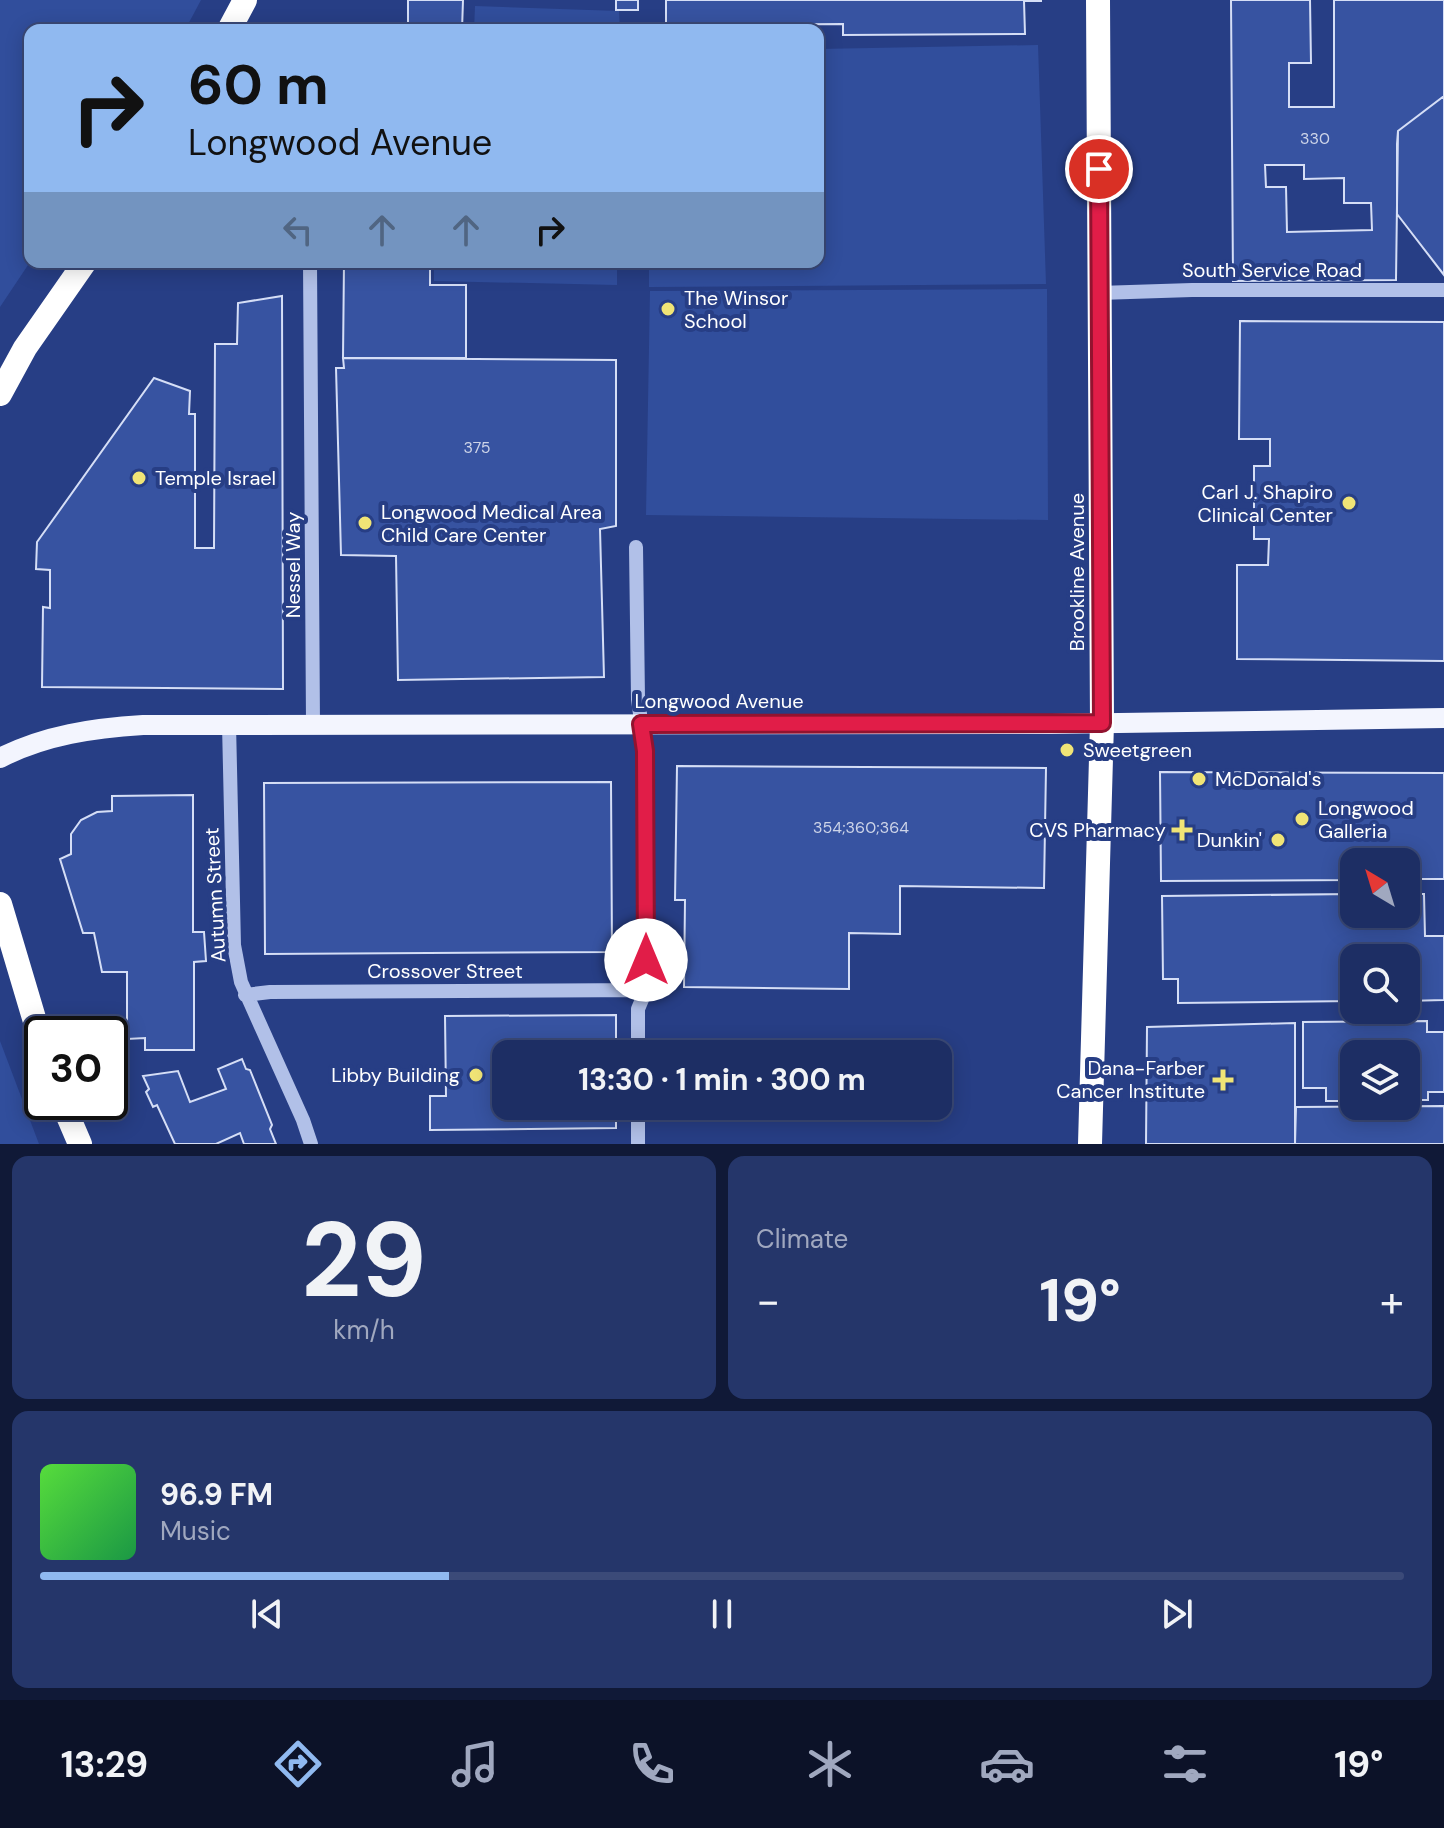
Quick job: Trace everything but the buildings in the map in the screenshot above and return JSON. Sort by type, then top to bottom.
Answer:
[{"type":"highway","points":[[232,24],[245,0]]},
{"type":"highway","name":"Brookline Avenue","points":[[1090,1144],[1102,723],[1098,0]]},
{"type":"highway","points":[[0,394],[25,348],[81,268]]},
{"type":"highway","points":[[0,904],[33,1016]]},
{"type":"highway","points":[[70,1120],[80,1144]]},
{"type":"main road","name":"Longwood Avenue","points":[[0,758],[36,742],[84,731],[134,726],[1102,723],[1444,718]]},
{"type":"street","name":"Nessel Way","points":[[310,268],[313,724]]},
{"type":"street","name":"South Service Road","points":[[1099,293],[1444,290]]},
{"type":"street","points":[[636,547],[638,699],[645,751],[646,990],[638,1009],[638,1040]]},
{"type":"street","name":"Autumn Street","points":[[229,724],[234,945],[245,995],[303,1120],[311,1144]]},
{"type":"street","name":"Crossover Street","points":[[245,995],[270,992],[646,990]]},
{"type":"street","points":[[638,1120],[638,1144]]},
{"type":"shaded area","points":[[0,0],[201,0],[188,24],[24,24],[26,268],[0,307]]},
{"type":"shaded area","points":[[475,6],[619,11],[620,24],[474,24]]},
{"type":"shaded area","points":[[1038,45],[1046,284],[649,287],[649,268],[824,268],[824,49]]},
{"type":"shaded area","points":[[434,268],[617,268],[617,285],[434,281]]},
{"type":"shaded area","points":[[1047,289],[1048,520],[646,515],[650,291]]},
{"type":"shaded area","points":[[0,1041],[24,1104],[24,1120],[30,1120],[39,1144],[0,1144]]},
{"type":"place","name":"The Winsor School","points":[[668,309]]},
{"type":"place","name":"Temple Israel","points":[[139,478]]},
{"type":"place","name":"Carl J. Shapiro Clinical Center","points":[[1349,503]]},
{"type":"place","name":"Longwood Medical Area Child Care Center","points":[[365,523]]},
{"type":"place","name":"Sweetgreen","points":[[1067,750]]},
{"type":"place","name":"McDonald's","points":[[1199,779]]},
{"type":"place","name":"Longwood Galleria","points":[[1302,819]]},
{"type":"place","name":"CVS Pharmacy","points":[[1182,830]]},
{"type":"place","name":"Dunkin'","points":[[1278,840]]},
{"type":"place","name":"Libby Building","points":[[476,1075]]},
{"type":"place","name":"Dana-Farber Cancer Institute","points":[[1223,1080]]},
{"type":"route","points":[[646,960],[645,751],[641,724],[1102,723],[1099,169]]}]
